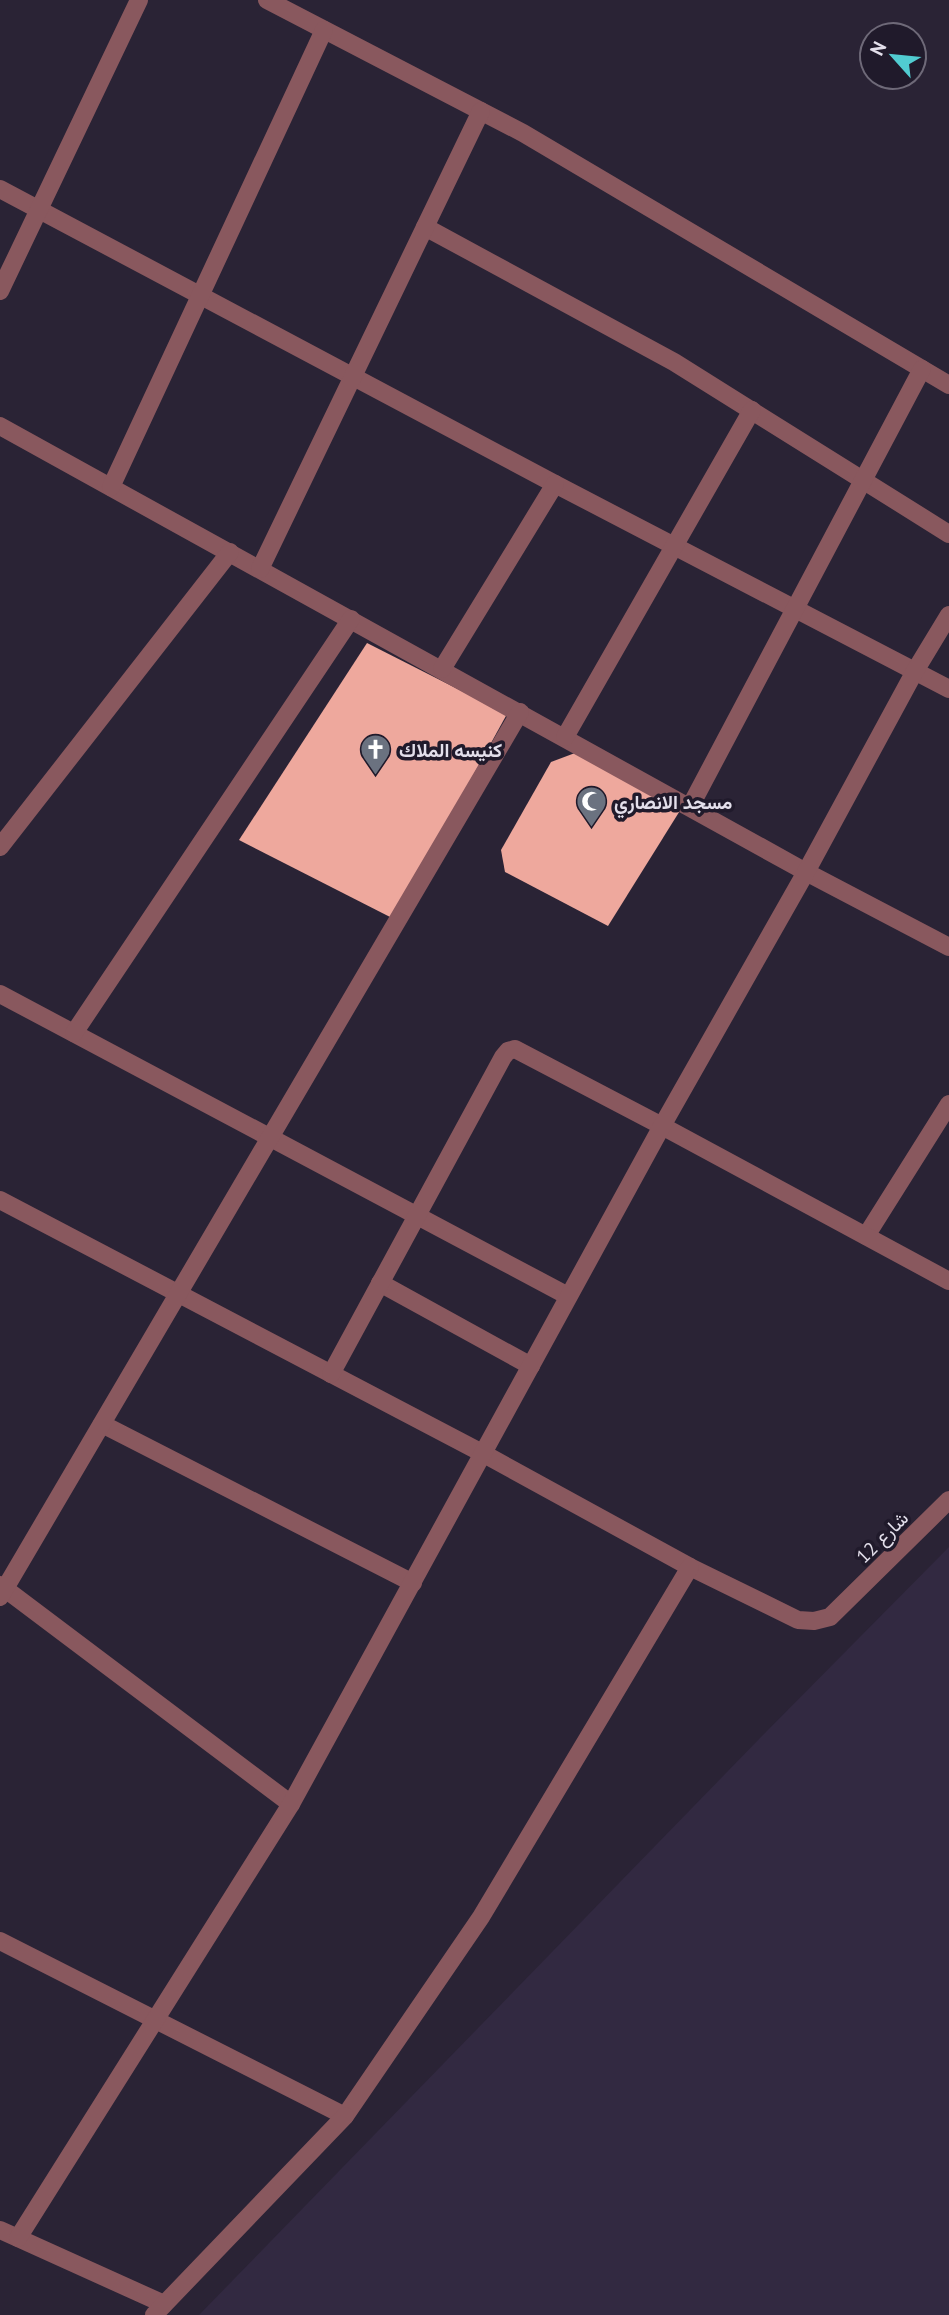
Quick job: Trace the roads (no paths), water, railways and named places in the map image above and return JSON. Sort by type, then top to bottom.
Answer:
[{"type":"street","points":[[0,290],[139,0]]},
{"type":"street","points":[[267,0],[523,133],[949,385]]},
{"type":"street","points":[[111,486],[324,30]]},
{"type":"street","points":[[260,569],[481,111]]},
{"type":"street","points":[[0,189],[555,484],[949,689]]},
{"type":"street","points":[[425,228],[625,334],[949,534]]},
{"type":"street","points":[[690,807],[922,369]]},
{"type":"street","points":[[565,737],[752,410]]},
{"type":"street","points":[[0,426],[806,872],[949,947]]},
{"type":"street","points":[[442,669],[555,484]]},
{"type":"street","points":[[0,846],[230,552]]},
{"type":"street","points":[[18,2238],[291,1804],[662,1126],[806,872],[915,671],[949,615]]},
{"type":"street","points":[[74,1033],[351,620]]},
{"type":"street","points":[[291,1804],[2,1590],[520,712]]},
{"type":"street","points":[[0,994],[568,1296]]},
{"type":"street","points":[[331,1374],[503,1057],[508,1051],[515,1049],[949,1281]]},
{"type":"street","points":[[866,1236],[949,1104]]},
{"type":"street","name":"شارع 12","points":[[0,1200],[484,1454],[690,1567],[798,1620],[814,1621],[830,1617],[949,1500]]},
{"type":"street","points":[[380,1283],[531,1366]]},
{"type":"street","points":[[102,1424],[413,1583]]},
{"type":"street","points":[[0,2230],[159,2310],[345,2116],[481,1917],[690,1567]]},
{"type":"street","points":[[0,1941],[345,2116]]},
{"type":"place","name":"كنيسه الملاك","points":[[376,777]]},
{"type":"place","name":"مسجد الانصاري","points":[[591,829]]}]
